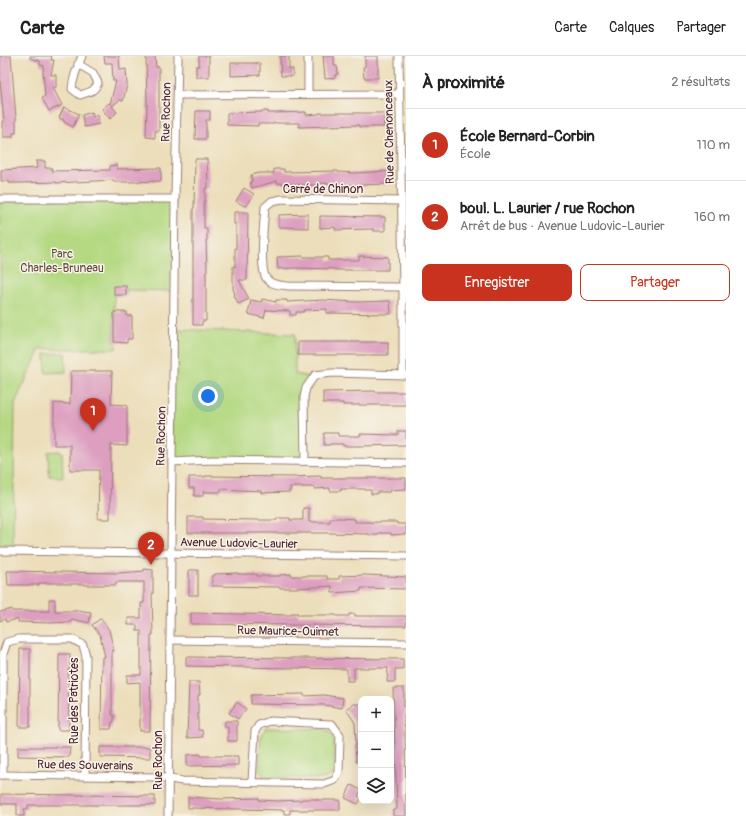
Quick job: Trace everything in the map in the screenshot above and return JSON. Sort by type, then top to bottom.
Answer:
[{"type":"street","points":[[78,64],[82,56]]},
{"type":"street","name":"Rue Rochon","points":[[168,816],[170,553],[178,56]]},
{"type":"street","points":[[308,56],[308,94]]},
{"type":"street","name":"Rue de Chenonceaux","points":[[399,56],[404,375]]},
{"type":"street","points":[[178,95],[399,94]]},
{"type":"street","points":[[0,199],[175,200]]},
{"type":"street","name":"Carré de Chinon","points":[[402,201],[282,199],[272,201],[265,207],[263,270],[266,278],[273,284],[288,286],[403,287]]},
{"type":"street","points":[[305,461],[304,397],[306,388],[314,375],[332,373],[404,375]]},
{"type":"street","points":[[172,462],[212,460],[406,463]]},
{"type":"street","name":"Avenue Ludovic-Laurier","points":[[0,551],[406,556]]},
{"type":"street","name":"Rue des Patriotes","points":[[2,775],[3,654],[7,642],[18,639],[72,639],[83,645],[86,656],[85,776]]},
{"type":"street","name":"Rue Maurice-Ouimet","points":[[170,640],[406,643]]},
{"type":"street","name":"Rue des Souverains","points":[[2,775],[159,777],[169,780],[324,784],[335,780],[340,772],[340,735],[332,724],[270,721],[259,726],[255,731],[252,782]]},
{"type":"green space","name":"Parc Charles-Bruneau","points":[[0,199],[175,199],[174,291],[126,290],[126,295],[114,295],[114,342],[116,343],[116,349],[40,349],[15,403],[13,551],[0,551]]},
{"type":"green space","points":[[174,329],[295,334],[295,374],[313,378],[306,387],[305,460],[171,460]]},
{"type":"green space","points":[[65,353],[66,372],[46,373],[45,354]]},
{"type":"green space","points":[[59,451],[62,453],[63,477],[49,476],[48,452]]},
{"type":"green space","points":[[266,728],[323,729],[333,734],[335,771],[332,776],[321,779],[264,777],[259,770],[261,735]]},
{"type":"building","points":[[0,56],[11,56],[16,118],[16,133],[13,133],[13,137],[3,137],[4,122],[0,81]]},
{"type":"building","points":[[30,56],[52,56],[51,60],[54,60],[51,75],[56,75],[56,87],[53,88],[62,105],[49,111],[42,98],[45,96],[44,66],[40,65],[40,61],[30,58]]},
{"type":"building","points":[[104,56],[119,56],[120,70],[126,69],[127,85],[123,101],[120,100],[112,106],[117,112],[110,119],[102,109],[109,103],[110,104],[116,81],[113,81],[112,63],[105,63]]},
{"type":"building","points":[[146,56],[155,56],[156,67],[159,67],[159,131],[155,131],[155,138],[146,137]]},
{"type":"building","points":[[199,56],[209,56],[209,77],[196,77],[196,66],[199,66]]},
{"type":"building","points":[[280,56],[289,56],[289,69],[293,69],[293,76],[281,76]]},
{"type":"building","points":[[323,56],[334,56],[334,66],[337,66],[338,74],[335,75],[335,78],[325,79]]},
{"type":"building","points":[[365,56],[378,56],[378,78],[364,78],[363,67],[365,67]]},
{"type":"building","points":[[231,63],[260,63],[260,75],[231,76]]},
{"type":"building","points":[[64,107],[79,114],[73,127],[59,118]]},
{"type":"building","points":[[196,111],[210,111],[210,120],[206,120],[206,139],[195,139]]},
{"type":"building","points":[[268,111],[268,113],[306,112],[306,115],[319,113],[384,113],[384,127],[359,127],[359,125],[299,127],[299,123],[258,124],[258,126],[227,125],[227,113]]},
{"type":"building","points":[[92,112],[93,117],[97,114],[99,124],[84,127],[82,115]]},
{"type":"building","points":[[195,159],[207,159],[208,188],[205,188],[204,202],[204,228],[207,228],[206,321],[202,321],[202,325],[193,325],[193,208]]},
{"type":"building","points":[[36,161],[45,161],[45,168],[52,168],[52,171],[110,170],[110,166],[117,165],[117,169],[161,168],[161,181],[114,182],[114,180],[56,183],[9,183],[9,181],[1,181],[1,170],[37,168]]},
{"type":"building","points":[[274,169],[284,169],[284,172],[338,171],[355,173],[388,171],[388,184],[358,185],[319,183],[319,185],[305,185],[277,183],[277,181],[252,188],[250,182],[252,181],[251,175],[259,173],[274,173]]},
{"type":"building","points":[[244,188],[254,194],[246,207],[236,201]]},
{"type":"building","points":[[234,212],[248,212],[247,280],[239,280],[249,299],[238,304],[233,289],[233,266],[235,267],[236,248],[236,224],[234,224]]},
{"type":"building","points":[[308,214],[308,228],[279,227],[279,215]]},
{"type":"building","points":[[320,216],[385,217],[385,231],[373,231],[373,229],[335,230],[335,227],[320,228]]},
{"type":"building","points":[[359,256],[388,257],[388,270],[278,269],[277,257],[328,257],[328,260],[359,260]]},
{"type":"building","points":[[114,286],[126,286],[126,295],[114,295]]},
{"type":"building","points":[[262,299],[276,302],[276,300],[287,300],[287,302],[322,300],[356,302],[390,301],[391,314],[327,313],[327,309],[304,310],[304,312],[296,312],[296,315],[290,315],[290,311],[266,310],[264,318],[248,314],[251,300],[261,302]]},
{"type":"building","points":[[114,312],[127,312],[127,316],[132,316],[132,339],[127,339],[127,343],[114,342]]},
{"type":"building","points":[[298,342],[388,342],[388,355],[298,355]]},
{"type":"building","points":[[71,371],[112,371],[111,404],[127,405],[127,446],[111,445],[110,519],[98,519],[99,470],[70,470],[70,445],[54,445],[54,403],[70,404]]},
{"type":"building","points":[[323,392],[406,392],[406,405],[343,405],[343,403],[323,403]]},
{"type":"building","points":[[398,431],[406,431],[406,445],[324,445],[324,433],[338,433],[338,436],[360,436],[360,434],[398,435]]},
{"type":"building","points":[[189,477],[406,478],[406,489],[390,490],[390,492],[377,492],[377,494],[371,494],[371,490],[365,489],[341,489],[341,491],[330,491],[330,488],[315,489],[315,487],[290,487],[290,492],[261,493],[261,491],[221,489],[221,492],[203,492],[203,496],[194,496],[194,488],[189,488]]},
{"type":"building","points":[[303,508],[309,508],[309,522],[330,522],[330,518],[341,518],[355,519],[355,522],[397,522],[397,524],[406,524],[406,534],[188,533],[188,517],[203,517],[203,519],[255,520],[277,520],[277,518],[290,518],[290,520],[303,520]]},
{"type":"building","points":[[144,569],[153,570],[153,635],[151,635],[150,731],[140,731],[140,682],[127,683],[127,675],[141,675],[141,631],[137,631],[137,625],[128,625],[128,618],[141,618],[141,603],[144,603],[144,582],[116,582],[116,585],[39,583],[39,585],[8,585],[7,571],[119,573],[144,571]]},
{"type":"building","points":[[189,570],[198,570],[198,595],[189,595]]},
{"type":"building","points":[[238,573],[257,574],[257,576],[280,576],[291,574],[291,576],[327,576],[327,579],[339,579],[339,576],[366,575],[406,577],[406,589],[361,588],[361,591],[332,593],[332,586],[280,588],[212,586],[212,575]]},
{"type":"building","points":[[49,599],[55,599],[55,611],[77,610],[91,612],[89,623],[71,619],[71,622],[51,623],[18,622],[18,619],[6,622],[5,619],[0,621],[0,612],[12,609],[12,611],[49,611]]},
{"type":"building","points":[[191,613],[292,615],[292,613],[298,613],[298,615],[349,616],[349,614],[355,614],[355,616],[406,616],[406,626],[191,624]]},
{"type":"building","points":[[101,618],[109,630],[114,651],[112,651],[112,715],[114,715],[114,722],[112,722],[111,729],[101,729],[102,657],[105,657],[100,635],[92,625]]},
{"type":"building","points":[[20,649],[30,649],[30,727],[19,727]]},
{"type":"building","points":[[59,654],[70,654],[70,669],[68,669],[69,730],[58,730]]},
{"type":"building","points":[[186,657],[403,659],[403,669],[395,669],[395,682],[387,682],[388,668],[354,668],[354,681],[347,681],[347,669],[186,666]]},
{"type":"building","points":[[189,682],[199,682],[200,695],[198,695],[198,730],[202,730],[203,737],[187,738]]},
{"type":"building","points":[[393,688],[404,688],[404,707],[406,707],[406,714],[404,714],[404,726],[406,816],[393,816],[393,810],[397,809]]},
{"type":"building","points":[[304,694],[304,696],[324,695],[343,698],[342,708],[324,705],[251,704],[251,695]]},
{"type":"building","points":[[237,702],[246,709],[238,719],[229,713]]},
{"type":"building","points":[[355,703],[356,705],[358,704],[358,745],[356,745],[355,723],[346,709]]},
{"type":"building","points":[[225,721],[237,721],[237,741],[228,741],[228,727],[225,727]]},
{"type":"building","points":[[355,745],[358,745],[358,762],[356,762]]},
{"type":"building","points":[[18,747],[70,747],[69,757],[18,756]]},
{"type":"building","points":[[100,747],[150,747],[150,758],[100,757]]},
{"type":"building","points":[[200,754],[201,756],[238,756],[238,765],[187,766],[187,755]]},
{"type":"building","points":[[351,785],[358,788],[358,804],[345,798]]},
{"type":"building","points":[[1,794],[155,796],[155,805],[28,805],[28,809],[24,809],[24,816],[17,816],[17,804],[1,804]]},
{"type":"building","points":[[188,797],[221,799],[259,798],[259,800],[278,801],[302,799],[340,800],[340,810],[290,810],[290,814],[284,814],[284,810],[188,808]]},
{"type":"place","name":"École Bernard-Corbin","points":[[93,431]]},
{"type":"place","name":"boul. L. Laurier / rue Rochon","points":[[151,565]]}]
